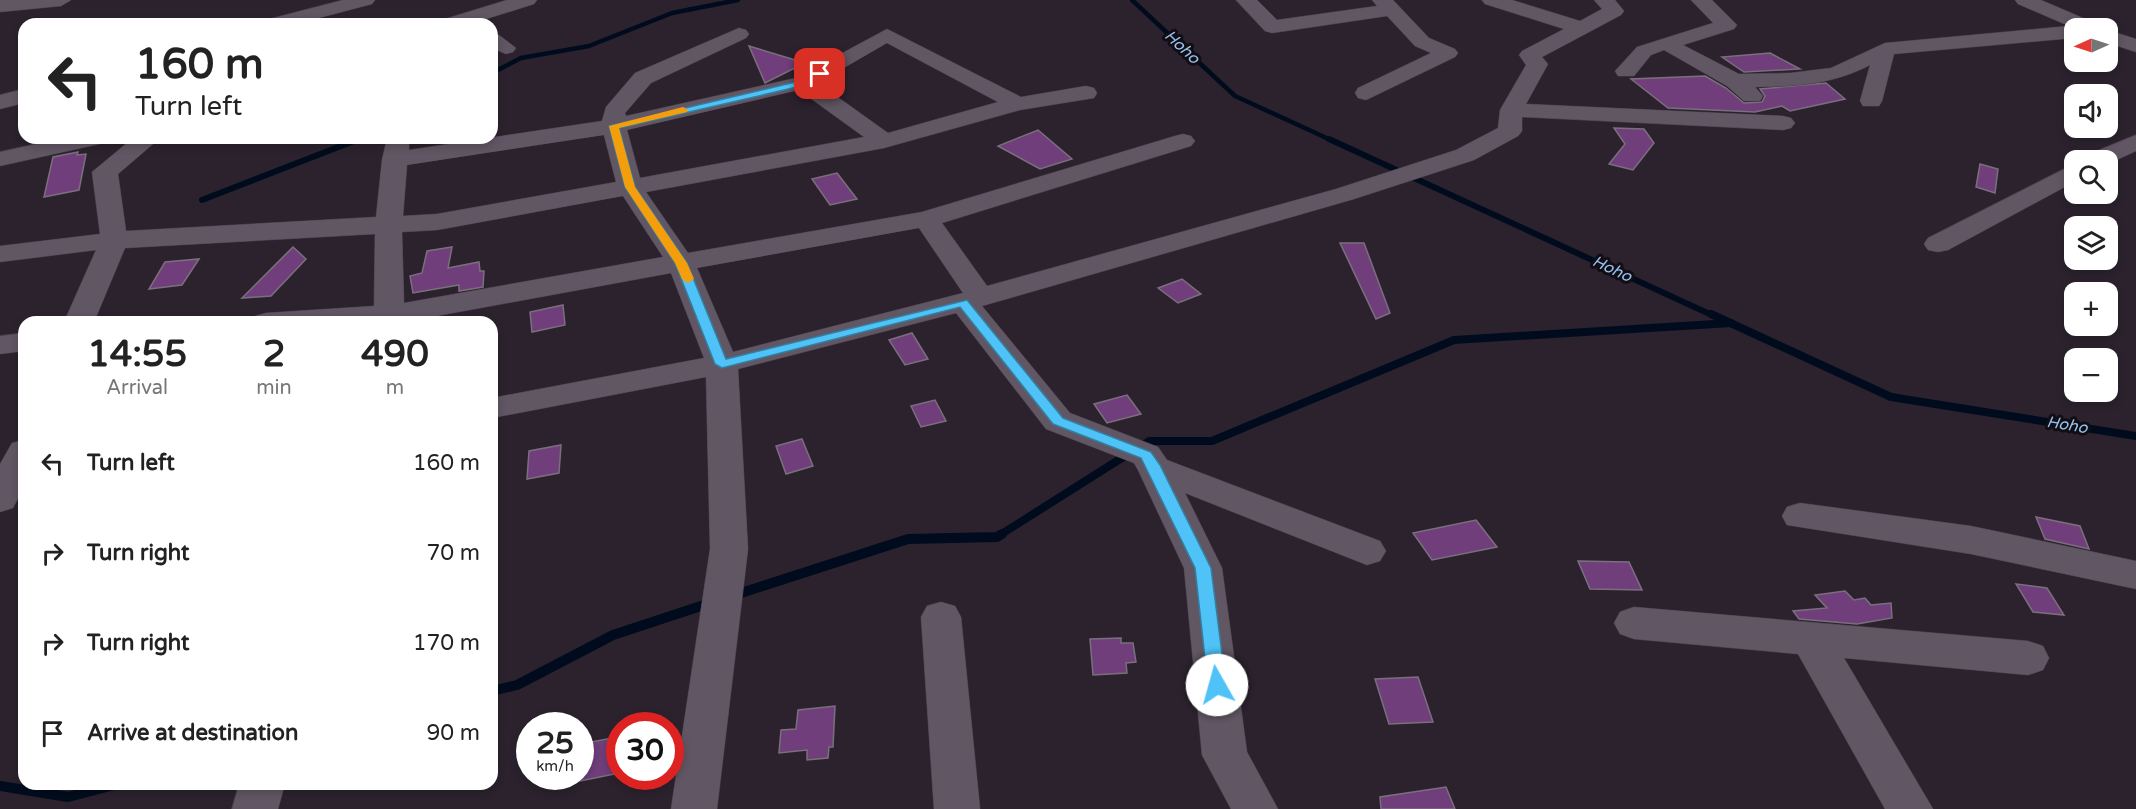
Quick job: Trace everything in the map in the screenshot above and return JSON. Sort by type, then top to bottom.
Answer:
[{"type":"street","points":[[0,6],[60,0]]},
{"type":"street","points":[[296,18],[365,0]]},
{"type":"street","points":[[460,18],[527,0]]},
{"type":"street","points":[[1246,0],[1272,27],[1386,5],[1422,42],[1448,53],[1366,93]]},
{"type":"street","points":[[1492,0],[1582,28]]},
{"type":"street","points":[[498,407],[722,364],[972,300],[1345,194],[1465,155],[1510,131],[1511,110],[1537,64],[1529,55],[1614,11],[1604,0]]},
{"type":"street","points":[[1626,71],[1644,51],[1672,40],[1727,25],[1701,0]]},
{"type":"street","points":[[2025,0],[2067,18]]},
{"type":"street","points":[[1734,81],[1790,80],[1836,74],[1885,49],[2064,33]]},
{"type":"street","points":[[2118,35],[2136,33]]},
{"type":"street","points":[[694,809],[729,549],[722,364],[681,263],[630,187],[614,126],[614,112],[643,78],[738,34]]},
{"type":"street","points":[[498,138],[614,126],[803,83],[887,35],[1018,104]]},
{"type":"street","points":[[1511,110],[1783,123],[1734,81],[1673,48],[1672,40]]},
{"type":"street","points":[[2118,40],[2136,46]]},
{"type":"street","points":[[1871,101],[1885,49]]},
{"type":"street","points":[[803,83],[884,141]]},
{"type":"street","points":[[0,254],[114,240],[437,222],[884,141],[1018,104],[1086,93]]},
{"type":"street","points":[[0,102],[18,98]]},
{"type":"street","points":[[400,316],[926,219],[1183,141]]},
{"type":"street","points":[[2118,150],[2136,142]]},
{"type":"street","points":[[0,159],[69,144]]},
{"type":"street","points":[[82,316],[114,240],[105,172],[140,144]]},
{"type":"street","points":[[389,316],[388,226],[396,149],[443,144]]},
{"type":"street","points":[[1938,244],[2064,177]]},
{"type":"street","points":[[926,219],[972,300],[1058,421],[1367,551]]},
{"type":"street","points":[[0,345],[18,343]]},
{"type":"street","points":[[1143,457],[1203,568],[1225,755],[1255,809]]},
{"type":"street","points":[[1800,516],[1971,540],[2136,575]]},
{"type":"street","points":[[941,617],[957,809]]},
{"type":"street","points":[[1634,623],[2028,658]]},
{"type":"street","points":[[1811,639],[1910,809]]},
{"type":"street","points":[[255,809],[260,790]]},
{"type":"building","points":[[749,46],[805,63],[765,83]]},
{"type":"building","points":[[1770,53],[1800,69],[1744,72],[1722,57]]},
{"type":"building","points":[[1705,76],[1726,88],[1744,103],[1762,102],[1765,96],[1760,89],[1826,83],[1845,99],[1790,111],[1782,106],[1755,112],[1668,108],[1631,79]]},
{"type":"building","points":[[1614,128],[1644,129],[1654,143],[1633,170],[1609,164],[1625,144]]},
{"type":"building","points":[[1038,130],[1072,159],[1040,169],[998,146]]},
{"type":"building","points":[[78,152],[77,155],[86,154],[79,190],[44,197],[53,157]]},
{"type":"building","points":[[1980,164],[1998,169],[1995,193],[1976,187]]},
{"type":"building","points":[[837,173],[857,199],[830,205],[812,179]]},
{"type":"building","points":[[1340,243],[1364,243],[1390,313],[1376,319]]},
{"type":"building","points":[[293,247],[306,259],[271,296],[242,298]]},
{"type":"building","points":[[452,247],[448,268],[479,262],[480,271],[484,271],[483,287],[459,291],[459,285],[413,293],[410,276],[422,273],[427,251]]},
{"type":"building","points":[[199,259],[182,285],[149,289],[165,262]]},
{"type":"building","points":[[1182,279],[1201,294],[1178,303],[1158,288]]},
{"type":"building","points":[[563,305],[565,325],[532,332],[530,312]]},
{"type":"building","points":[[912,333],[928,359],[905,365],[889,340]]},
{"type":"building","points":[[1127,395],[1141,414],[1107,423],[1094,404]]},
{"type":"building","points":[[935,400],[946,421],[921,427],[911,406]]},
{"type":"building","points":[[802,439],[813,466],[786,474],[776,446]]},
{"type":"building","points":[[561,445],[559,473],[527,479],[529,451]]},
{"type":"building","points":[[2036,517],[2080,526],[2089,549],[2045,539]]},
{"type":"building","points":[[1476,520],[1497,547],[1432,560],[1413,533]]},
{"type":"building","points":[[1578,561],[1629,562],[1642,590],[1590,589]]},
{"type":"building","points":[[2016,584],[2047,588],[2064,615],[2033,612]]},
{"type":"building","points":[[1845,591],[1854,600],[1865,598],[1871,605],[1891,603],[1892,618],[1857,624],[1799,619],[1793,611],[1827,608],[1815,595]]},
{"type":"building","points":[[1121,638],[1121,643],[1133,643],[1136,662],[1126,663],[1127,673],[1093,675],[1090,639]]},
{"type":"building","points":[[1418,677],[1433,722],[1389,724],[1375,679]]},
{"type":"building","points":[[835,706],[833,747],[829,747],[828,758],[807,760],[807,750],[779,753],[781,730],[796,729],[798,710]]},
{"type":"building","points":[[606,739],[606,776],[594,778],[594,741]]},
{"type":"building","points":[[1446,787],[1455,809],[1381,809],[1380,797]]},
{"type":"waterway","points":[[498,70],[521,58],[589,46],[672,13],[738,0]]},
{"type":"waterway","name":"Hoho","points":[[1132,0],[1235,96],[1333,141]]},
{"type":"waterway","name":"Hoho","points":[[1329,139],[1714,316]]},
{"type":"waterway","points":[[202,200],[346,144]]},
{"type":"waterway","name":"Hoho","points":[[1711,314],[1731,323]]},
{"type":"waterway","points":[[1139,448],[1149,441],[1212,441],[1454,340],[1731,323]]},
{"type":"waterway","name":"Hoho","points":[[1731,323],[1891,397],[2136,436]]},
{"type":"waterway","points":[[1000,535],[1128,454]]},
{"type":"waterway","points":[[735,595],[908,539],[997,537],[1002,534]]},
{"type":"waterway","points":[[498,690],[517,685],[613,635],[710,603]]},
{"type":"waterway","points":[[0,786],[18,789]]},
{"type":"waterway","points":[[25,790],[68,797],[95,790]]},
{"type":"slow traffic","points":[[683,110],[614,126],[630,187],[681,263],[688,279]]},
{"type":"route","points":[[820,74],[803,83],[614,126],[630,187],[681,263],[722,364],[963,302],[1058,421],[1146,455],[1155,468],[1203,568],[1217,685]]}]
